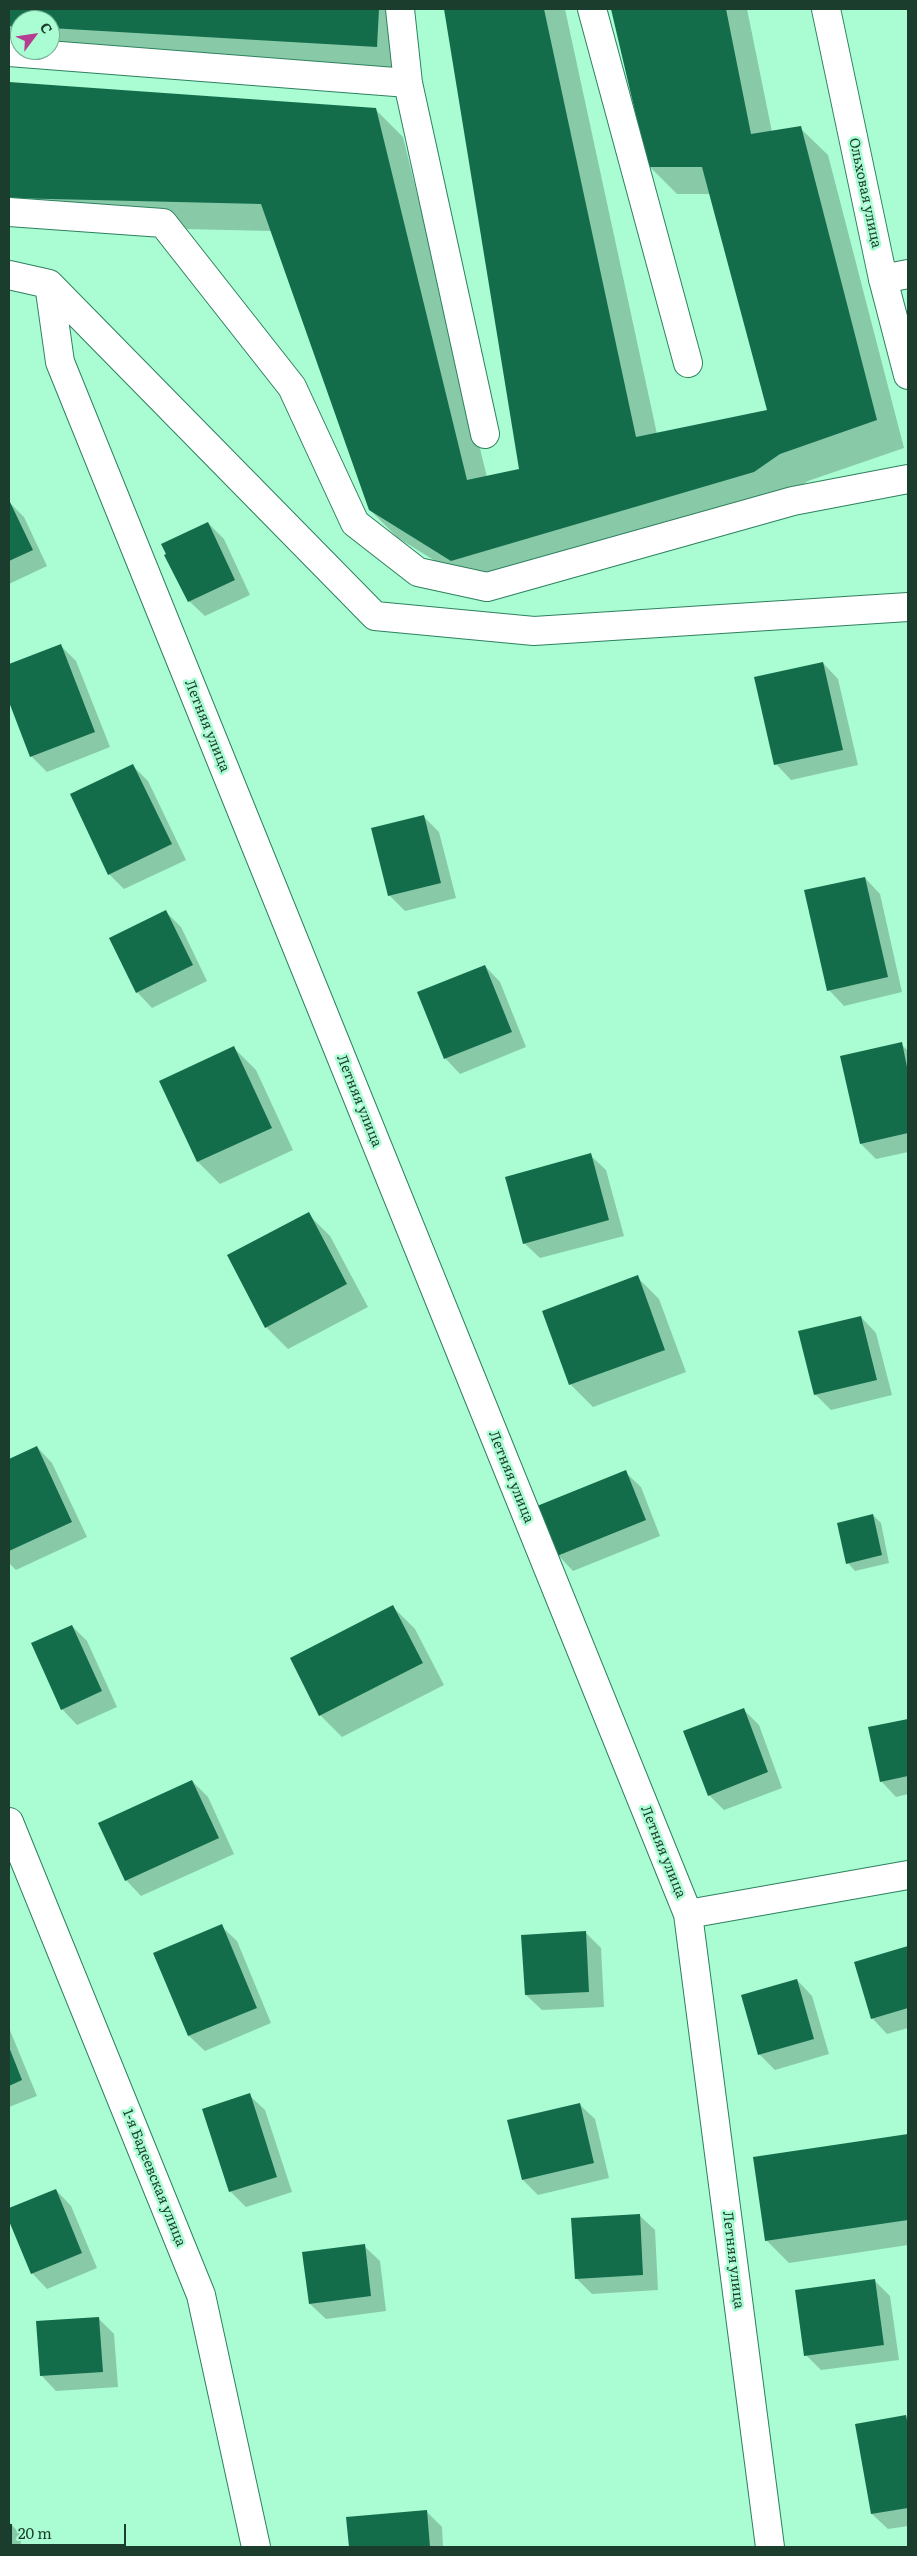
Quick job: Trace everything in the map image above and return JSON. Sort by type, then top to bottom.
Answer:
[{"type":"street","points":[[400,9],[408,83],[485,434]]},
{"type":"street","points":[[592,9],[688,363]]},
{"type":"street","name":"Ольховая улица","points":[[826,9],[896,277],[908,375]]},
{"type":"street","points":[[9,52],[408,83]]},
{"type":"street","points":[[9,212],[163,223],[292,387],[355,523],[418,572],[487,587],[794,502],[908,478]]},
{"type":"street","points":[[9,276],[49,284],[374,616],[534,631],[908,607]]},
{"type":"street","name":"Летняя улица","points":[[49,284],[60,362],[688,1914],[770,2547]]},
{"type":"street","name":"1-я Бадеевская улица","points":[[9,1822],[202,2295],[256,2547]]},
{"type":"street","name":"Летняя улица","points":[[688,1914],[908,1875]]},
{"type":"building","points":[[9,9],[379,9],[377,47],[60,29],[60,10],[10,10],[9,26]]},
{"type":"building","points":[[444,9],[544,9],[636,437],[767,410],[702,167],[648,167],[611,9],[726,9],[751,134],[801,126],[877,420],[780,454],[754,472],[451,561],[369,510],[261,204],[9,198],[9,82],[376,108],[467,480],[519,469]]},
{"type":"building","points":[[9,500],[33,550],[9,561]]},
{"type":"building","points":[[208,522],[235,580],[188,602],[164,555],[166,554],[161,544]]},
{"type":"building","points":[[61,644],[95,732],[30,757],[9,702],[9,664]]},
{"type":"building","points":[[823,662],[843,750],[774,765],[754,677]]},
{"type":"building","points":[[133,764],[172,844],[108,875],[70,794]]},
{"type":"building","points":[[424,815],[441,883],[388,896],[371,828]]},
{"type":"building","points":[[865,877],[888,977],[827,991],[804,890]]},
{"type":"building","points":[[166,910],[193,965],[136,993],[109,938]]},
{"type":"building","points":[[485,965],[512,1032],[444,1059],[417,992]]},
{"type":"building","points":[[902,1042],[908,1072],[908,1133],[860,1144],[840,1056]]},
{"type":"building","points":[[234,1046],[272,1128],[197,1162],[159,1081]]},
{"type":"building","points":[[591,1153],[609,1220],[523,1244],[505,1177]]},
{"type":"building","points":[[309,1212],[347,1284],[265,1328],[227,1255]]},
{"type":"building","points":[[638,1275],[665,1350],[569,1385],[542,1311]]},
{"type":"building","points":[[861,1316],[877,1380],[814,1395],[798,1331]]},
{"type":"building","points":[[37,1446],[72,1522],[9,1551],[9,1459]]},
{"type":"building","points":[[626,1470],[646,1520],[557,1556],[537,1506]]},
{"type":"building","points":[[873,1514],[882,1555],[846,1564],[837,1523]]},
{"type":"building","points":[[393,1605],[423,1663],[319,1716],[290,1658]]},
{"type":"building","points":[[72,1625],[102,1691],[61,1710],[31,1643]]},
{"type":"building","points":[[744,1708],[768,1772],[708,1796],[683,1731]]},
{"type":"building","points":[[908,1719],[908,1776],[880,1782],[868,1727]]},
{"type":"building","points":[[192,1780],[219,1838],[125,1881],[98,1823]]},
{"type":"building","points":[[222,1924],[257,2008],[188,2036],[153,1953]]},
{"type":"building","points":[[586,1931],[589,1992],[525,1995],[521,1935]]},
{"type":"building","points":[[908,1946],[908,2008],[871,2019],[854,1962]]},
{"type":"building","points":[[797,1979],[814,2039],[758,2055],[741,1995]]},
{"type":"building","points":[[9,2047],[22,2080],[9,2086]]},
{"type":"building","points":[[250,2093],[277,2177],[229,2192],[202,2109]]},
{"type":"building","points":[[580,2103],[594,2163],[522,2180],[507,2120]]},
{"type":"building","points":[[908,2134],[908,2220],[765,2241],[753,2157]]},
{"type":"building","points":[[56,2189],[82,2253],[31,2274],[9,2221],[9,2208]]},
{"type":"building","points":[[640,2214],[643,2275],[575,2279],[571,2218]]},
{"type":"building","points":[[365,2244],[371,2296],[309,2304],[302,2252]]},
{"type":"building","points":[[875,2279],[884,2345],[804,2356],[795,2290]]},
{"type":"building","points":[[99,2317],[103,2372],[40,2376],[36,2321]]},
{"type":"building","points":[[906,2415],[908,2427],[908,2508],[871,2514],[855,2424]]},
{"type":"building","points":[[427,2510],[430,2547],[349,2547],[346,2517]]}]
